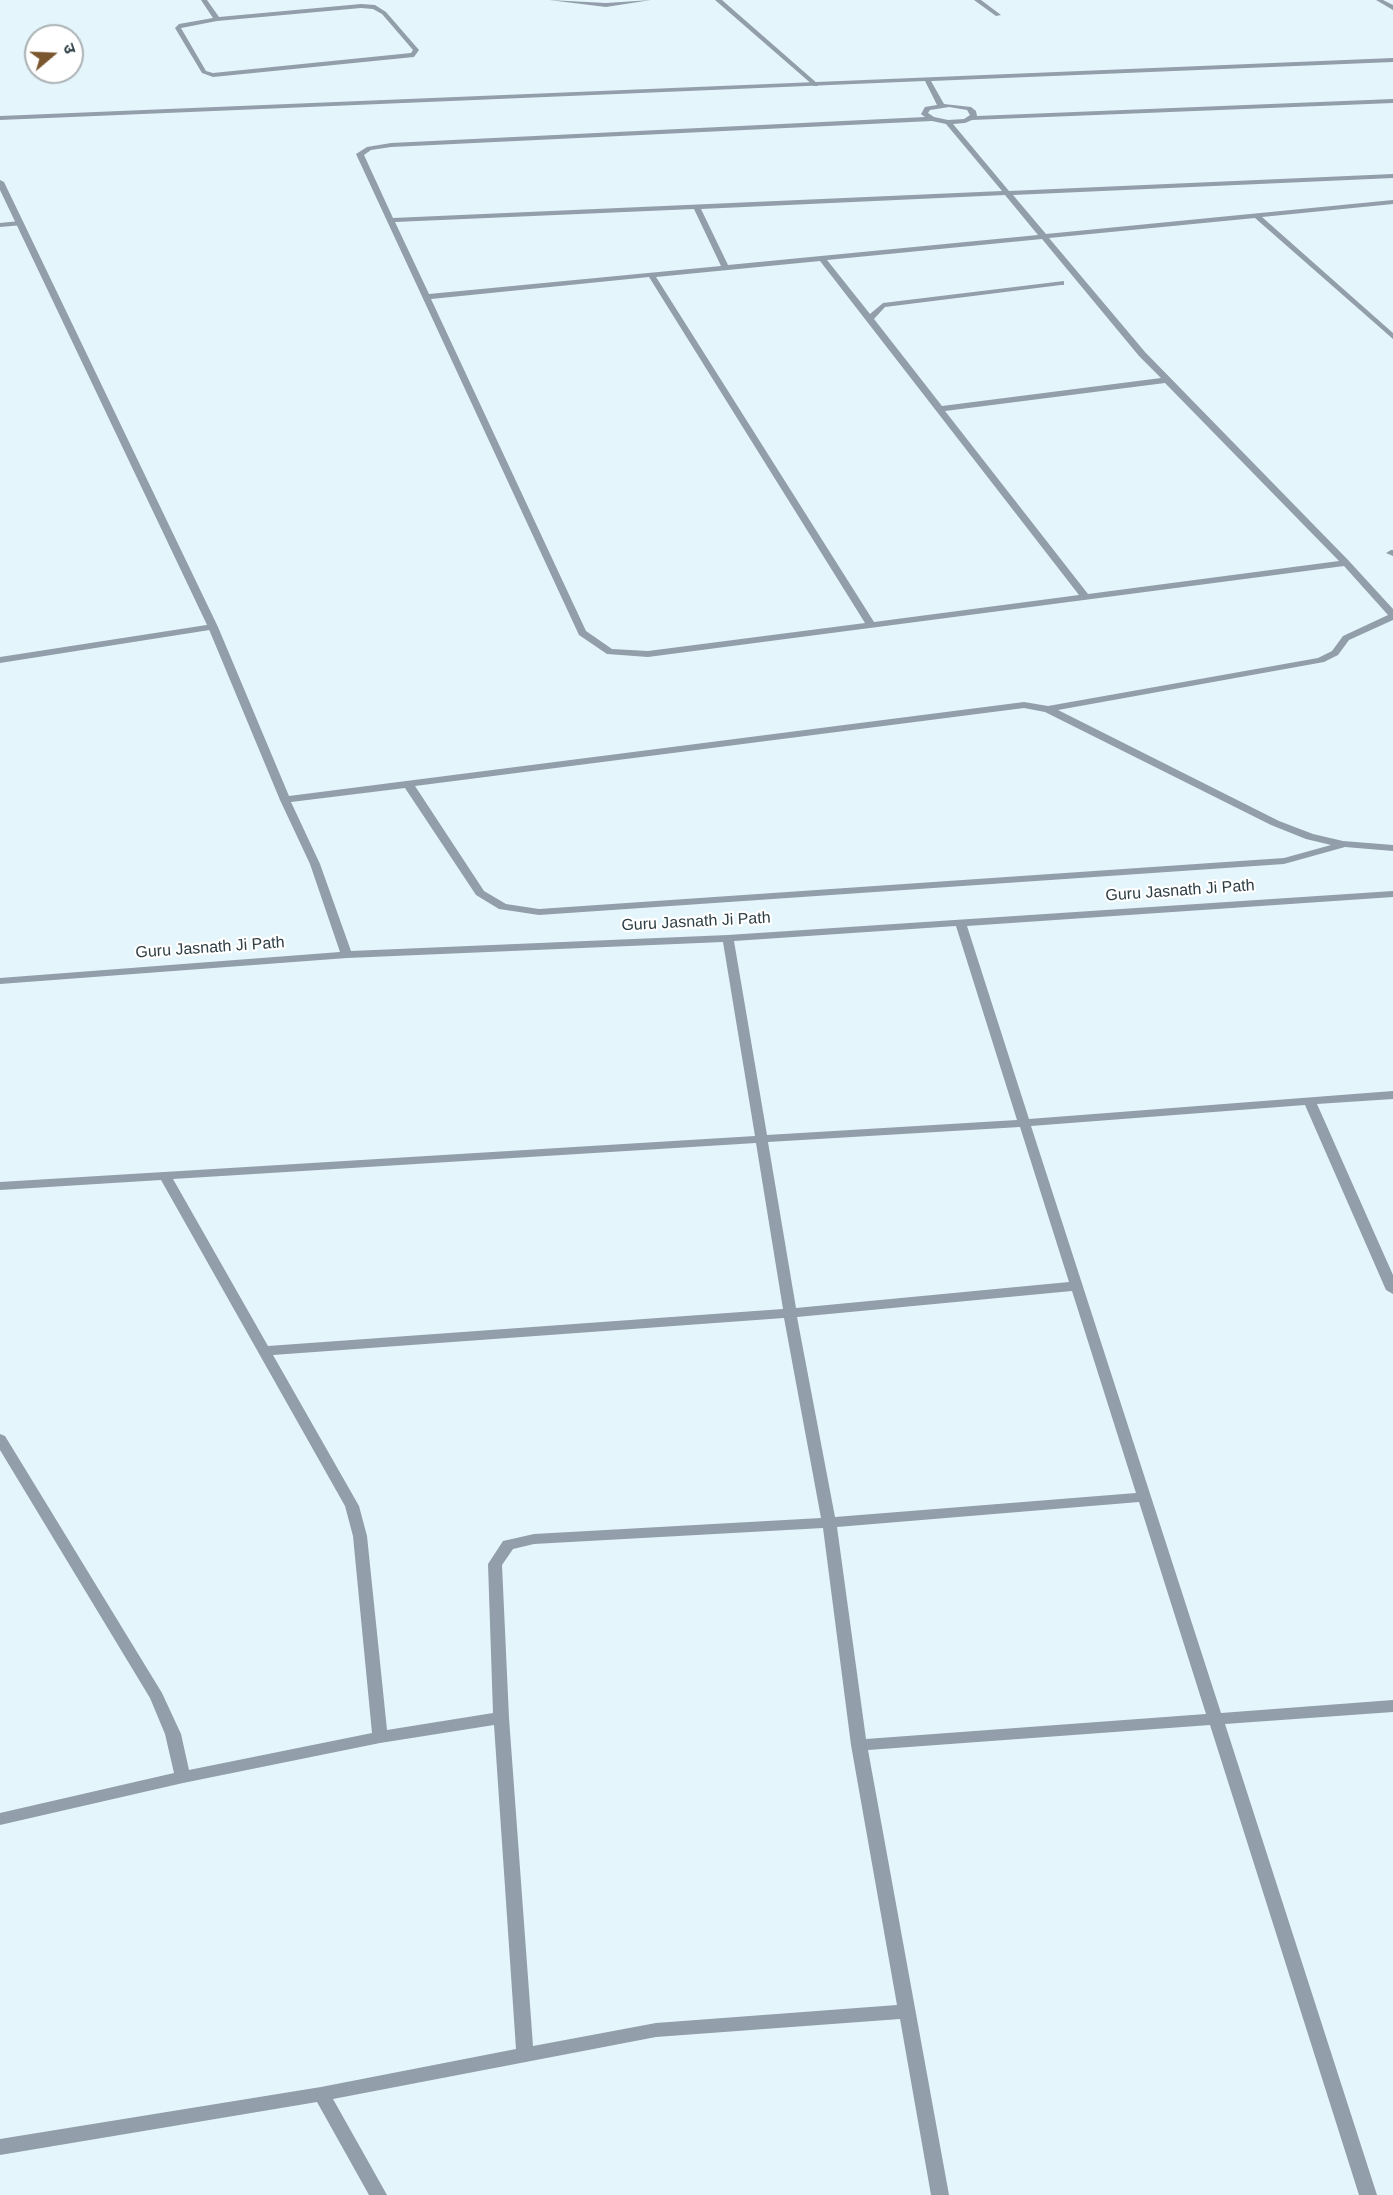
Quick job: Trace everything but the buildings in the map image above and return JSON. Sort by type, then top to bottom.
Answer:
[{"type":"street","points":[[204,0],[217,19]]},
{"type":"street","points":[[314,0],[320,8]]},
{"type":"street","points":[[552,0],[606,4],[648,0]]},
{"type":"street","points":[[718,0],[816,85]]},
{"type":"street","points":[[977,0],[999,15]]},
{"type":"street","points":[[1379,0],[1393,8]]},
{"type":"street","points":[[375,7],[384,13],[416,50],[414,56],[213,75],[204,72],[178,28],[181,25],[217,19],[320,8],[375,7]]},
{"type":"street","points":[[0,118],[1393,60]]},
{"type":"street","points":[[927,80],[941,105]]},
{"type":"street","points":[[1346,563],[648,654],[610,652],[582,633],[360,154],[369,148],[932,119],[948,122],[971,118],[1393,101]]},
{"type":"street","points":[[932,119],[924,114],[924,111],[941,105],[969,108],[975,113],[971,118]]},
{"type":"street","points":[[948,122],[1142,354],[1346,563],[1393,616],[1346,638],[1335,653],[1321,660],[1048,709]]},
{"type":"street","points":[[390,220],[1008,195],[1393,176]]},
{"type":"street","points":[[0,182],[213,627],[285,800],[315,864],[347,955]]},
{"type":"street","points":[[426,297],[1393,202]]},
{"type":"street","points":[[696,207],[726,268]]},
{"type":"street","points":[[1257,216],[1393,337]]},
{"type":"street","points":[[0,225],[20,223]]},
{"type":"street","points":[[822,258],[1085,596]]},
{"type":"street","points":[[651,275],[871,625]]},
{"type":"street","points":[[870,319],[884,306],[1061,283]]},
{"type":"street","points":[[940,410],[1168,380]]},
{"type":"street","points":[[0,660],[213,627]]},
{"type":"street","points":[[285,800],[1024,705],[1048,709],[1275,823],[1310,837],[1343,844],[1393,848]]},
{"type":"street","points":[[408,784],[480,893],[503,907],[539,912],[1284,861],[1343,844]]},
{"type":"street","name":"Guru Jasnath Ji Path","points":[[0,981],[347,955],[728,938],[1393,894]]},
{"type":"street","points":[[960,922],[1368,2195]]},
{"type":"street","points":[[728,938],[790,1313],[829,1524],[859,1745],[940,2195]]},
{"type":"street","points":[[0,1186],[1024,1123],[1393,1095]]},
{"type":"street","points":[[1309,1101],[1388,1269],[1393,1290]]},
{"type":"street","points":[[165,1176],[352,1506],[360,1536],[380,1737]]},
{"type":"street","points":[[264,1351],[790,1313],[1076,1286]]},
{"type":"street","points":[[0,1439],[157,1697],[173,1734],[183,1777]]},
{"type":"street","points":[[525,2055],[501,1718],[495,1564],[508,1545],[534,1539],[829,1524],[1143,1497]]},
{"type":"street","points":[[859,1745],[1393,1706]]},
{"type":"street","points":[[0,1819],[183,1777],[380,1737],[501,1718]]},
{"type":"street","points":[[0,2147],[321,2094],[656,2030],[907,2011]]},
{"type":"street","points":[[321,2094],[378,2195]]}]
